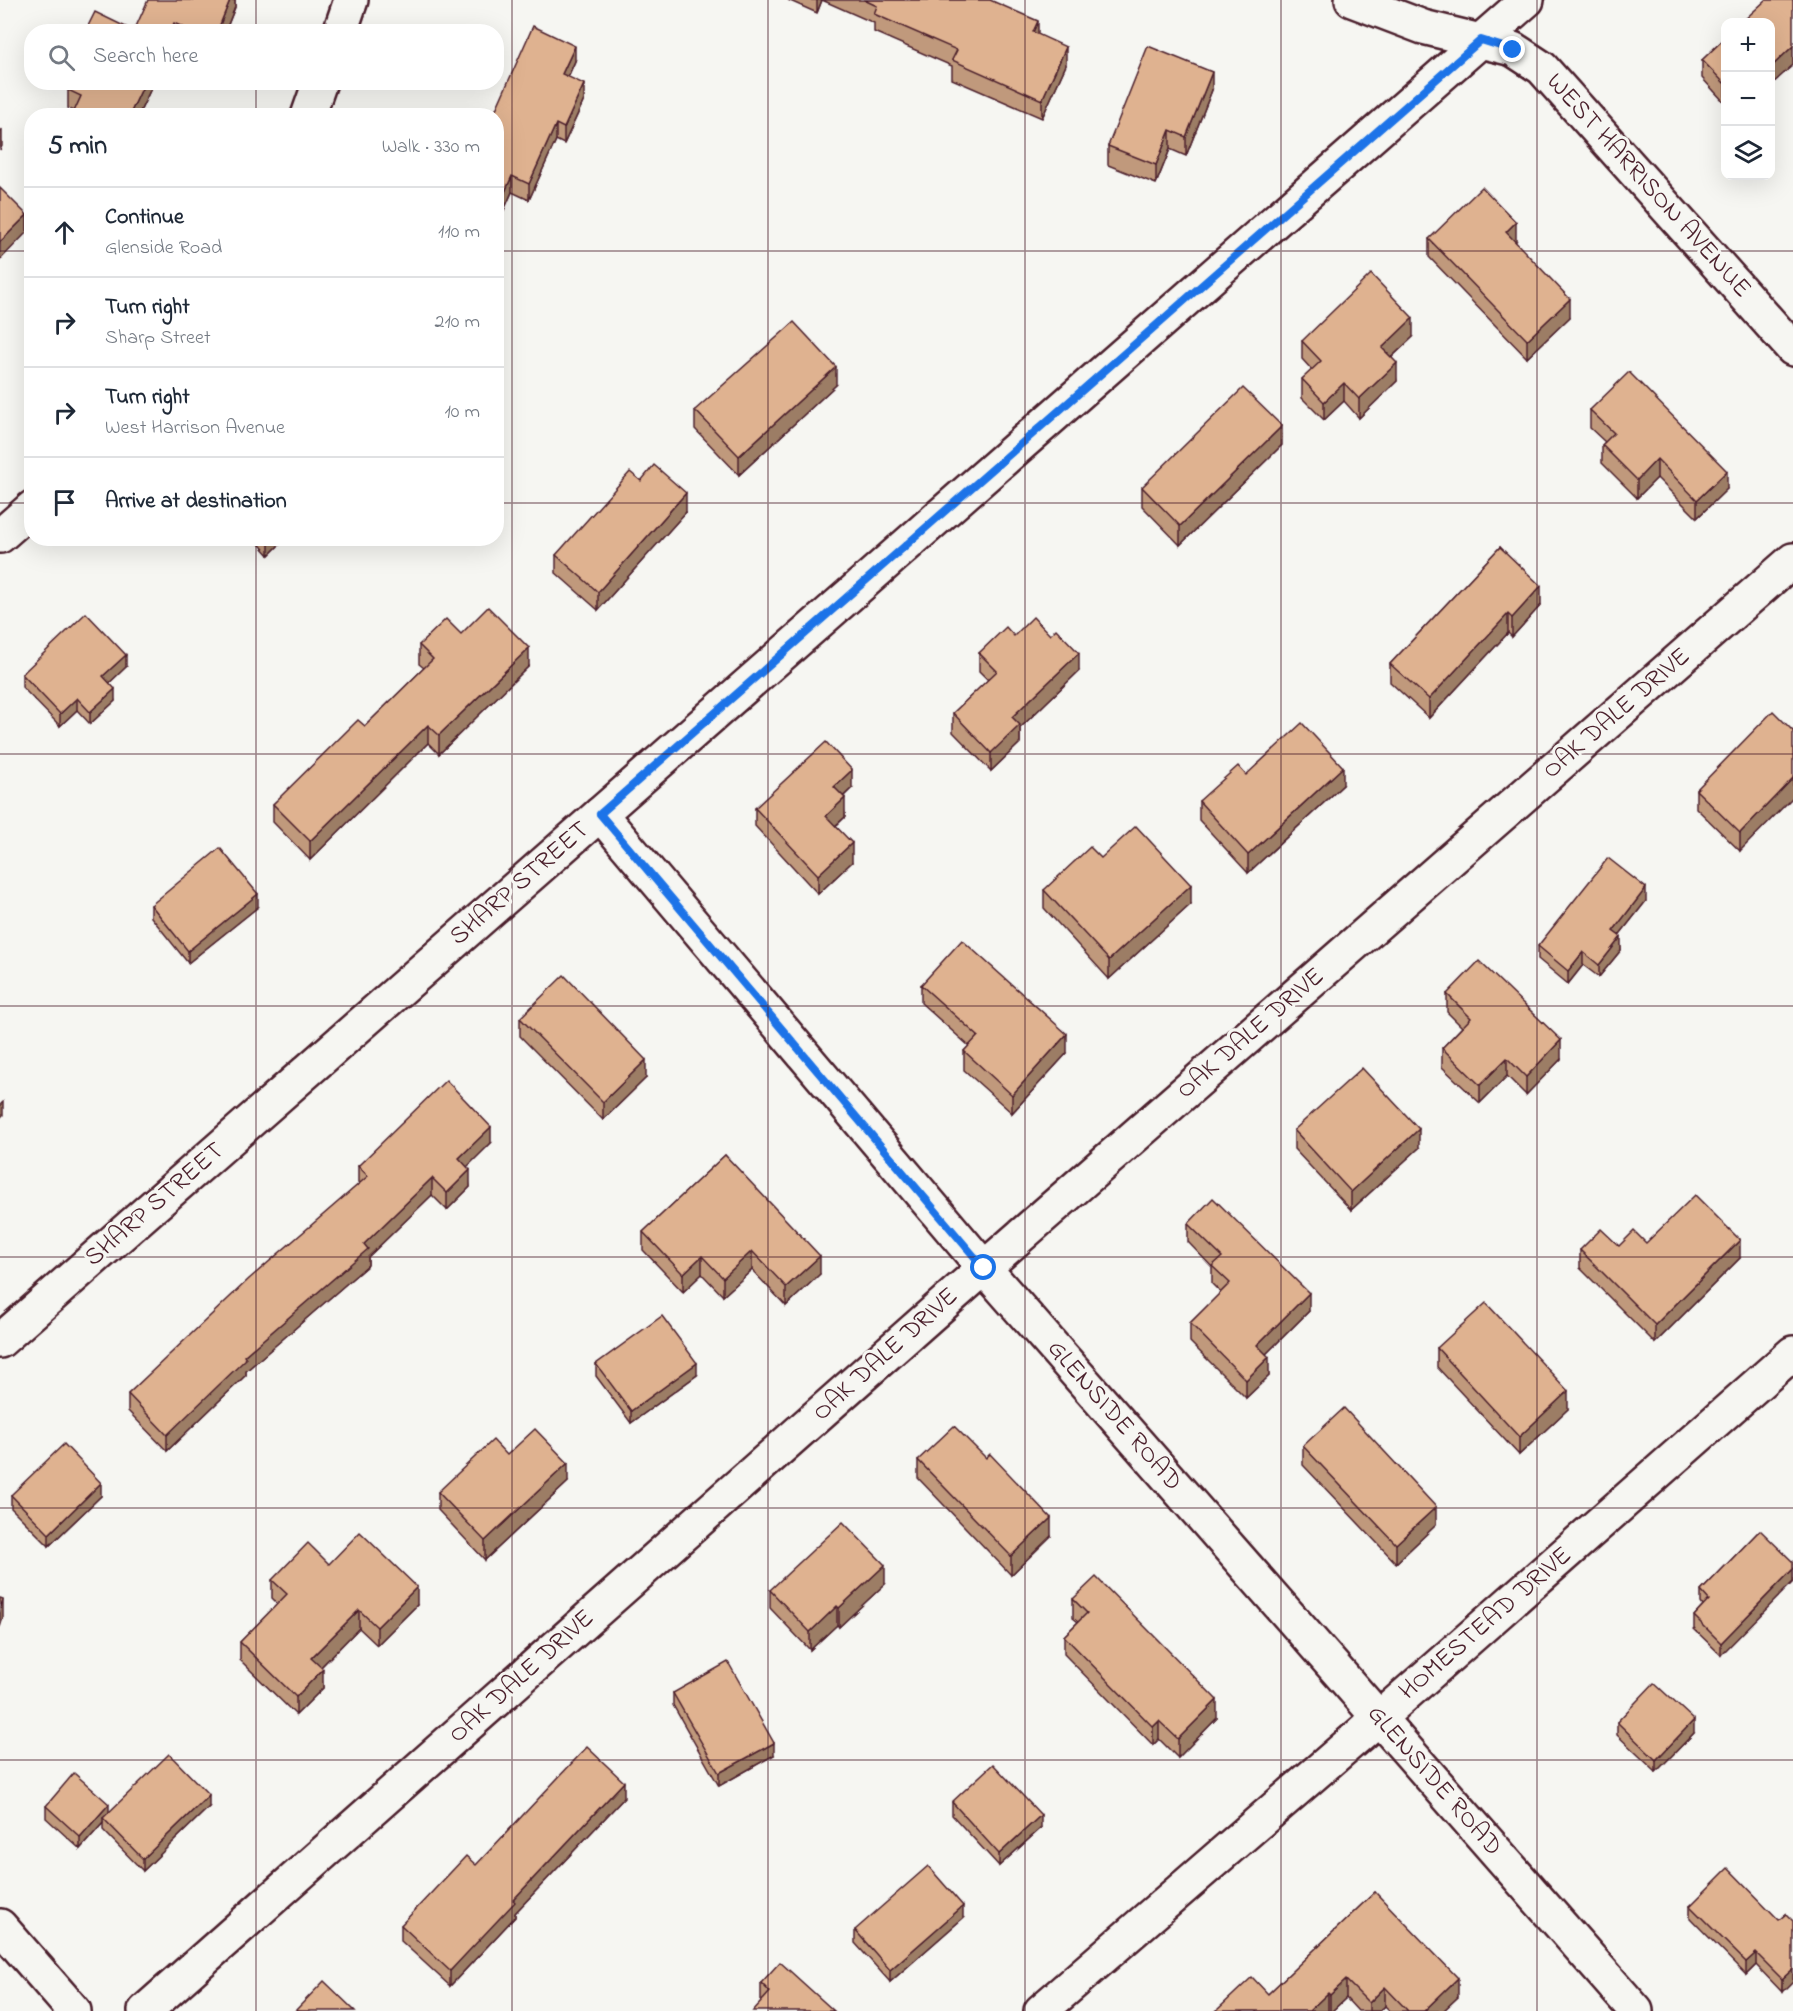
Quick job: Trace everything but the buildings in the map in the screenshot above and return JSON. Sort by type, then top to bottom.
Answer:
[{"type":"street","points":[[343,24],[351,0]]},
{"type":"street","name":"WEST HARRISON AVENUE","points":[[1352,0],[1423,27],[1513,50],[1542,68],[1793,349]]},
{"type":"street","name":"SHARP STREET","points":[[0,1341],[1527,0]]},
{"type":"street","points":[[311,108],[317,90]]},
{"type":"street","points":[[0,536],[24,515]]},
{"type":"street","name":"OAK DALE DRIVE","points":[[145,2011],[984,1268],[1793,560]]},
{"type":"street","name":"GLENSIDE ROAD","points":[[600,814],[984,1268],[1636,2011]]},
{"type":"street","name":"HOMESTEAD DRIVE","points":[[1041,2011],[1379,1718],[1793,1353]]},
{"type":"street","points":[[0,1926],[74,2011]]},
{"type":"route","points":[[984,1268],[600,814],[1481,40],[1513,50]]}]
